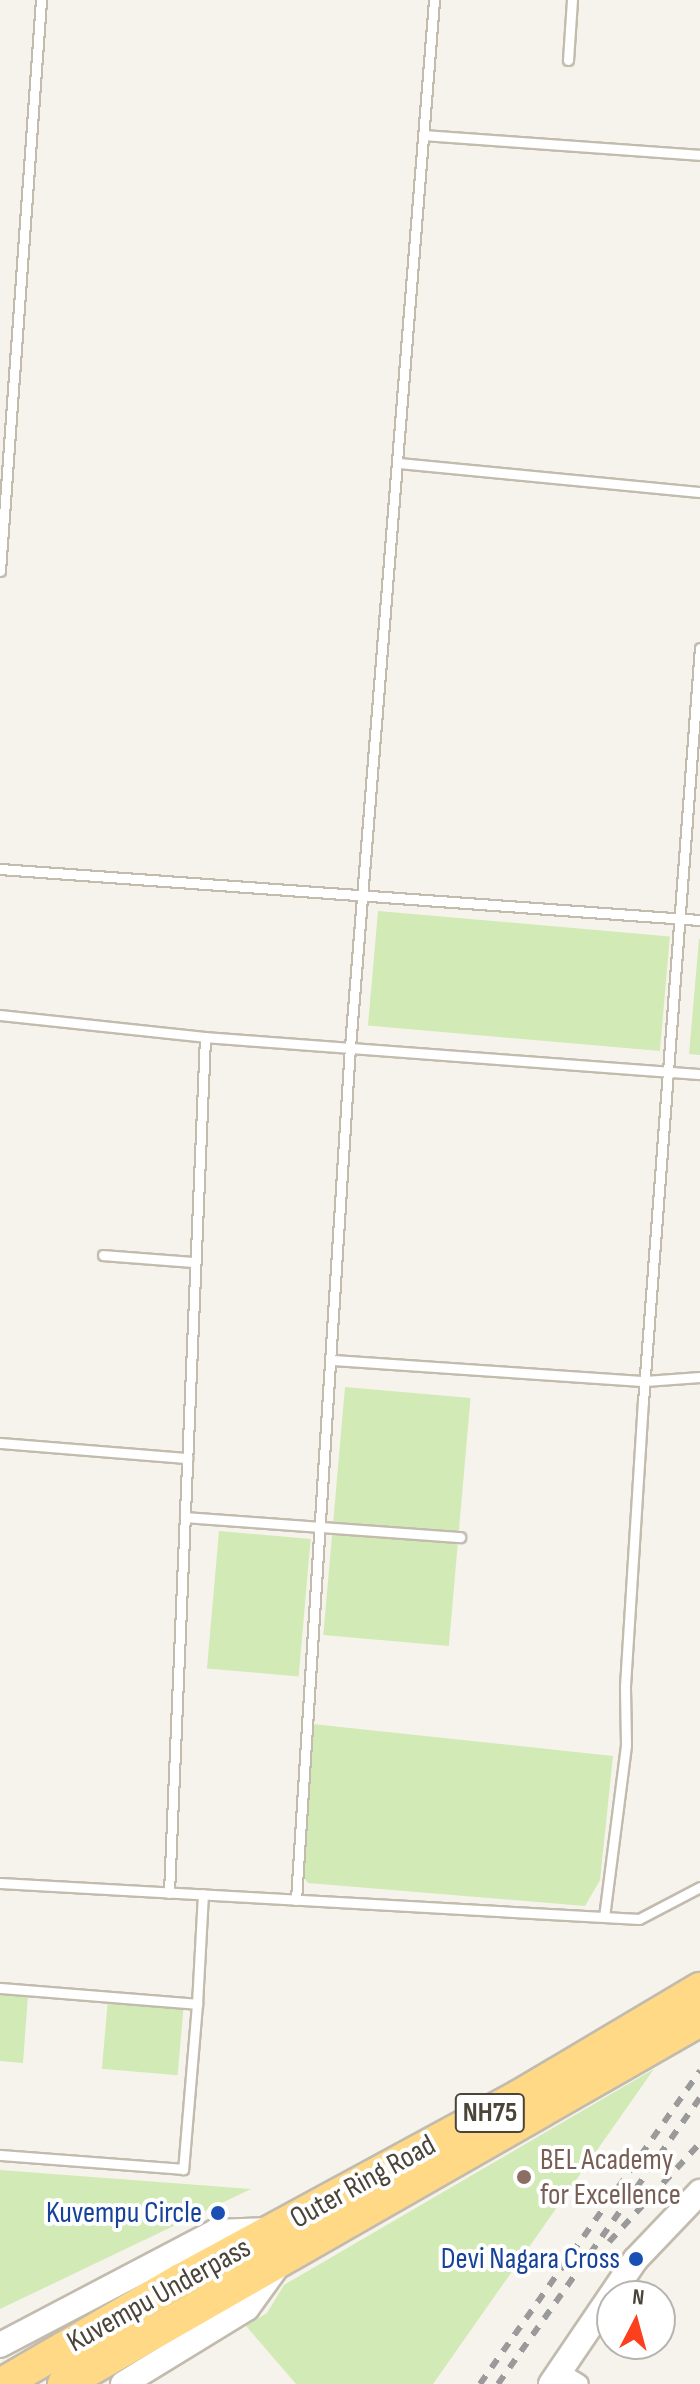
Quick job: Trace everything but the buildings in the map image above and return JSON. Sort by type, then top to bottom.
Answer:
[{"type":"highway","name":"Outer Ring Road","points":[[276,2230],[518,2097],[700,1989]]},
{"type":"highway","name":"Outer Ring Road","points":[[280,2263],[700,2020]]},
{"type":"highway","name":"Kuvempu Underpass","points":[[2,2384],[276,2230]]},
{"type":"highway","name":"Kuvempu Underpass","points":[[64,2384],[192,2307],[280,2263]]},
{"type":"street","points":[[563,2380],[636,2259],[700,2192]]},
{"type":"street","points":[[0,2345],[215,2232],[276,2230]]},
{"type":"street","points":[[123,2384],[247,2308],[280,2263]]},
{"type":"lane","points":[[0,571],[41,0]]},
{"type":"lane","points":[[296,1900],[333,1360],[350,1047],[365,896],[434,0]]},
{"type":"lane","points":[[568,60],[572,0]]},
{"type":"lane","points":[[424,135],[700,155]]},
{"type":"lane","points":[[398,463],[700,492]]},
{"type":"lane","points":[[604,1917],[626,1745],[625,1686],[645,1381],[700,648]]},
{"type":"lane","points":[[0,869],[700,920]]},
{"type":"lane","points":[[0,1015],[205,1037],[700,1074]]},
{"type":"lane","points":[[169,1893],[205,1037]]},
{"type":"lane","points":[[103,1255],[195,1262]]},
{"type":"lane","points":[[333,1360],[645,1381],[700,1377]]},
{"type":"lane","points":[[0,1443],[187,1458]]},
{"type":"lane","points":[[185,1517],[460,1537]]},
{"type":"lane","points":[[0,1883],[639,1919],[700,1887]]},
{"type":"lane","points":[[0,2155],[183,2169],[203,1894]]},
{"type":"lane","points":[[0,1988],[197,2004]]},
{"type":"green space","points":[[378,911],[670,937],[660,1051],[368,1026]]},
{"type":"green space","points":[[700,939],[700,1055],[689,1054]]},
{"type":"green space","points":[[345,1387],[471,1398],[449,1646],[323,1635]]},
{"type":"green space","points":[[219,1531],[311,1539],[299,1676],[207,1668]]},
{"type":"green space","points":[[312,1724],[613,1756],[600,1880],[585,1906],[308,1883],[300,1873]]},
{"type":"green space","points":[[0,1993],[28,1995],[23,2063],[0,2061]]},
{"type":"green space","points":[[108,1999],[184,2006],[178,2075],[102,2069]]},
{"type":"green space","name":"BEL Academy for Excellence","points":[[654,2069],[433,2384],[296,2384],[246,2326],[267,2313],[284,2285]]},
{"type":"green space","points":[[0,2170],[251,2189],[0,2309]]},
{"type":"railway","points":[[480,2384],[700,2071]]},
{"type":"railway","points":[[498,2384],[700,2098]]},
{"type":"railway","points":[[609,2242],[700,2143]]},
{"type":"place","name":"BEL Academy for Excellence","points":[[524,2177]]},
{"type":"place","name":"Kuvempu Circle","points":[[218,2213]]},
{"type":"place","name":"Devi Nagara Cross","points":[[636,2259]]}]
